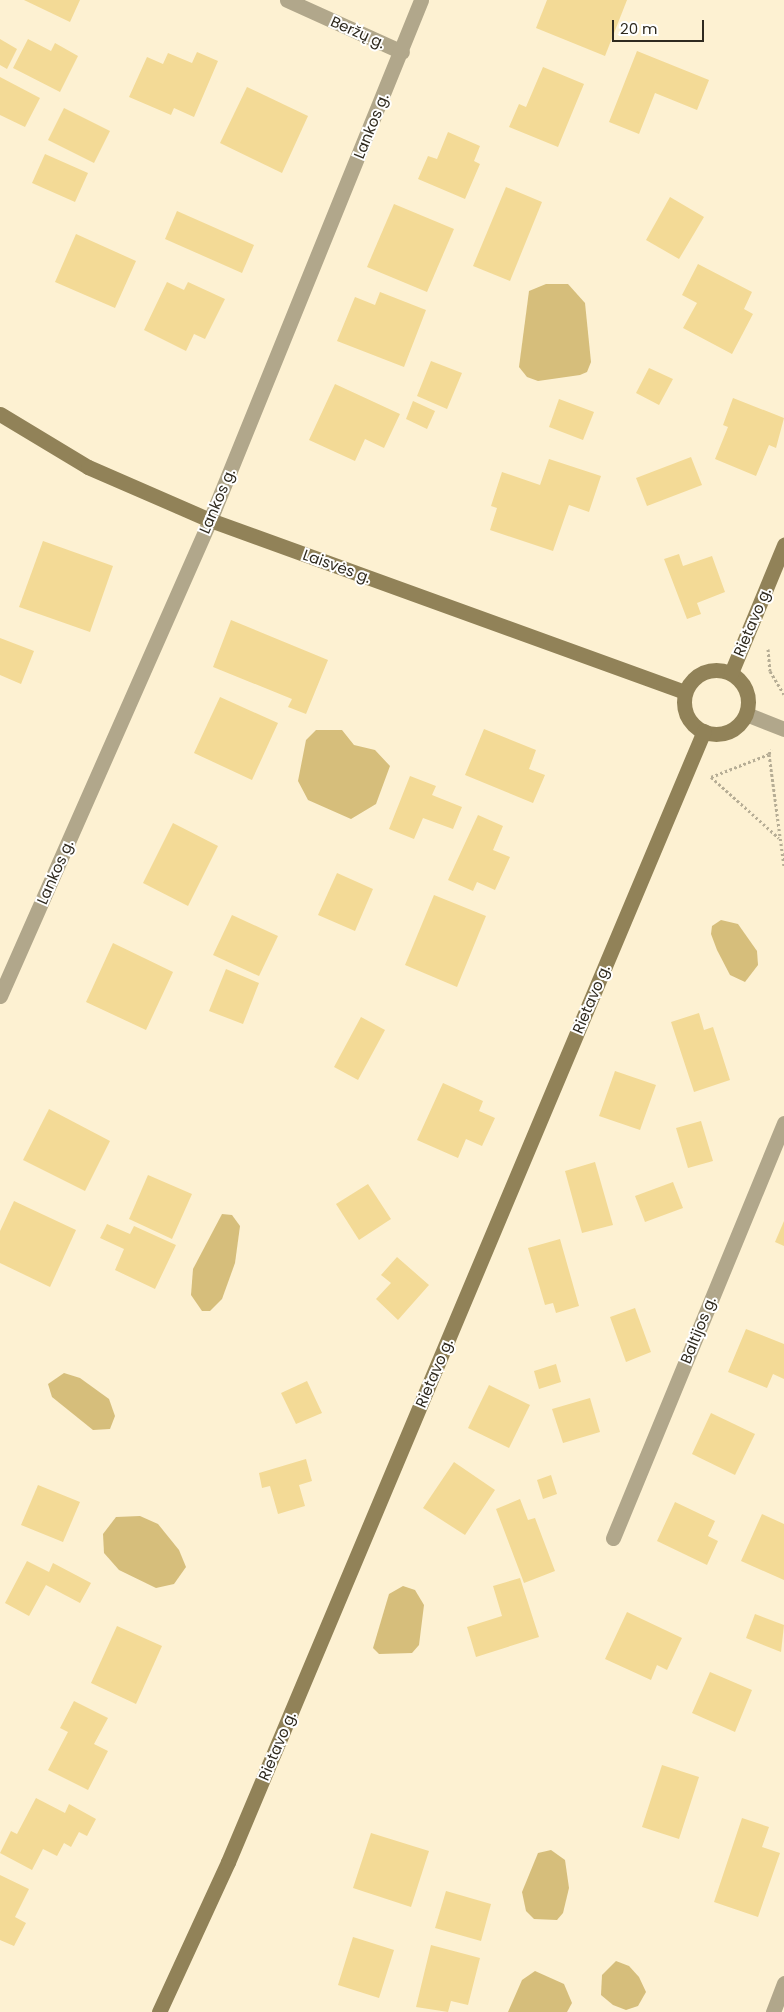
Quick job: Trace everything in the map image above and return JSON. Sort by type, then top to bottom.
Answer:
[{"type":"main road","name":"Laisvės g.","points":[[0,414],[88,467],[210,520],[685,692]]},
{"type":"main road","name":"Rietavo g.","points":[[731,672],[784,545]]},
{"type":"main road","points":[[709,670],[731,672],[744,686],[746,714],[728,732],[704,731],[689,719],[685,692],[691,682],[709,670]]},
{"type":"main road","name":"Rietavo g.","points":[[159,2012],[228,1862],[704,731]]},
{"type":"street","name":"Beržų g.","points":[[287,0],[402,52]]},
{"type":"street","name":"Lankos g.","points":[[0,996],[210,520],[402,52],[421,0]]},
{"type":"street","points":[[746,714],[781,728]]},
{"type":"street","name":"Baltijos g.","points":[[612,1538],[784,1123]]},
{"type":"street","points":[[773,2012],[784,1983]]},
{"type":"path","points":[[767,640],[770,671],[784,694]]},
{"type":"path","points":[[781,728],[769,754],[784,866]]},
{"type":"path","points":[[711,777],[769,754]]},
{"type":"path","points":[[688,768],[711,777],[780,839]]},
{"type":"shaded area","points":[[546,284],[568,284],[585,303],[591,362],[587,372],[580,375],[538,381],[527,377],[519,367],[529,291]]},
{"type":"shaded area","points":[[316,730],[342,730],[354,745],[375,750],[390,766],[376,804],[351,819],[308,800],[298,781],[306,740]]},
{"type":"shaded area","points":[[721,920],[738,924],[757,951],[758,965],[745,982],[730,975],[717,950],[711,934],[712,926]]},
{"type":"shaded area","points":[[222,1214],[232,1215],[240,1226],[235,1263],[222,1299],[210,1311],[202,1311],[191,1295],[193,1269]]},
{"type":"shaded area","points":[[64,1373],[80,1378],[109,1399],[115,1416],[110,1429],[93,1430],[52,1397],[48,1384]]},
{"type":"shaded area","points":[[140,1516],[158,1524],[179,1550],[186,1567],[174,1584],[156,1588],[119,1570],[104,1553],[103,1534],[116,1517]]},
{"type":"shaded area","points":[[403,1586],[415,1590],[424,1605],[419,1645],[412,1653],[379,1654],[373,1648],[389,1594]]},
{"type":"shaded area","points":[[551,1850],[565,1860],[569,1888],[563,1913],[557,1920],[534,1919],[526,1911],[522,1892],[538,1853]]},
{"type":"shaded area","points":[[616,1961],[629,1966],[639,1977],[646,1992],[638,2006],[626,2010],[613,2005],[601,1995],[602,1975]]},
{"type":"shaded area","points":[[535,1971],[564,1984],[572,2003],[567,2012],[508,2012],[522,1980]]},
{"type":"building","points":[[24,0],[80,0],[70,22]]},
{"type":"building","points":[[547,0],[627,0],[605,56],[536,28]]},
{"type":"building","points":[[0,39],[17,49],[7,69],[0,65]]},
{"type":"building","points":[[28,39],[51,51],[55,43],[78,56],[60,92],[13,68]]},
{"type":"building","points":[[637,51],[709,80],[697,110],[655,93],[639,134],[609,122]]},
{"type":"building","points":[[197,52],[218,61],[194,117],[174,108],[171,115],[129,97],[147,57],[163,64],[168,53],[192,63]]},
{"type":"building","points":[[543,67],[584,84],[558,147],[509,127],[519,104],[526,107]]},
{"type":"building","points":[[0,77],[40,98],[25,127],[0,115]]},
{"type":"building","points":[[247,87],[308,116],[282,173],[220,143]]},
{"type":"building","points":[[64,108],[110,131],[94,163],[48,140]]},
{"type":"building","points":[[448,132],[480,146],[474,161],[480,164],[465,199],[418,179],[428,156],[437,159]]},
{"type":"building","points":[[45,154],[88,173],[75,202],[32,183]]},
{"type":"building","points":[[506,187],[542,202],[510,281],[473,266]]},
{"type":"building","points":[[670,197],[704,217],[679,259],[646,240]]},
{"type":"building","points":[[394,204],[454,229],[427,292],[367,267]]},
{"type":"building","points":[[177,211],[254,245],[242,273],[165,239]]},
{"type":"building","points":[[76,234],[136,261],[115,308],[55,282]]},
{"type":"building","points":[[698,264],[752,292],[744,309],[753,314],[732,354],[683,328],[697,303],[682,295]]},
{"type":"building","points":[[167,282],[184,290],[188,282],[225,299],[205,339],[194,334],[186,351],[144,330]]},
{"type":"building","points":[[380,292],[426,310],[404,367],[337,341],[355,297],[375,305]]},
{"type":"building","points":[[431,361],[462,373],[447,409],[417,396]]},
{"type":"building","points":[[649,368],[673,379],[659,405],[636,393]]},
{"type":"building","points":[[335,384],[400,414],[384,448],[365,439],[355,461],[309,440]]},
{"type":"building","points":[[733,398],[784,418],[776,448],[769,445],[756,476],[715,459],[728,427],[723,425]]},
{"type":"building","points":[[559,399],[594,412],[583,440],[549,427]]},
{"type":"building","points":[[413,401],[435,411],[427,429],[406,419]]},
{"type":"building","points":[[691,457],[702,485],[647,506],[636,478]]},
{"type":"building","points":[[549,459],[601,476],[589,512],[569,505],[553,551],[490,530],[497,508],[491,506],[502,472],[540,485]]},
{"type":"building","points":[[43,541],[113,566],[90,632],[19,607]]},
{"type":"building","points":[[679,554],[683,566],[712,556],[725,592],[697,603],[701,614],[687,619],[664,559]]},
{"type":"building","points":[[231,620],[328,660],[306,714],[288,707],[292,699],[213,667]]},
{"type":"building","points":[[0,638],[34,651],[21,684],[0,675]]},
{"type":"building","points":[[220,697],[278,723],[252,780],[194,753]]},
{"type":"building","points":[[484,729],[536,750],[529,769],[545,775],[533,803],[465,775]]},
{"type":"building","points":[[410,776],[436,786],[432,795],[462,807],[453,829],[423,818],[414,839],[389,829]]},
{"type":"building","points":[[478,815],[503,826],[493,850],[510,857],[495,890],[477,882],[473,891],[448,880]]},
{"type":"building","points":[[173,823],[218,846],[188,906],[143,883]]},
{"type":"building","points":[[337,873],[373,889],[355,931],[318,915]]},
{"type":"building","points":[[434,895],[486,916],[457,987],[405,965]]},
{"type":"building","points":[[232,915],[278,936],[259,976],[213,955]]},
{"type":"building","points":[[113,943],[173,972],[146,1030],[86,1002]]},
{"type":"building","points":[[226,969],[259,983],[243,1024],[209,1011]]},
{"type":"building","points":[[699,1013],[704,1030],[713,1027],[730,1080],[694,1092],[671,1022]]},
{"type":"building","points":[[361,1017],[385,1030],[358,1080],[334,1067]]},
{"type":"building","points":[[615,1071],[656,1085],[640,1130],[599,1116]]},
{"type":"building","points":[[443,1083],[483,1101],[479,1111],[495,1118],[482,1146],[466,1139],[458,1158],[417,1140]]},
{"type":"building","points":[[49,1109],[110,1141],[85,1191],[23,1160]]},
{"type":"building","points":[[701,1121],[713,1161],[688,1168],[676,1128]]},
{"type":"building","points":[[595,1162],[613,1225],[582,1233],[565,1171]]},
{"type":"building","points":[[148,1175],[192,1194],[172,1239],[129,1219]]},
{"type":"building","points":[[673,1182],[683,1208],[645,1222],[635,1196]]},
{"type":"building","points":[[368,1184],[391,1219],[359,1240],[336,1204]]},
{"type":"building","points":[[14,1201],[76,1230],[50,1287],[0,1263],[0,1231]]},
{"type":"building","points":[[784,1221],[784,1246],[775,1242]]},
{"type":"building","points":[[107,1224],[130,1234],[134,1226],[176,1245],[155,1289],[115,1270],[124,1249],[100,1238]]},
{"type":"building","points":[[560,1239],[579,1306],[556,1313],[553,1303],[545,1305],[528,1248]]},
{"type":"building","points":[[397,1257],[429,1285],[398,1320],[376,1299],[391,1283],[381,1275]]},
{"type":"building","points":[[635,1308],[651,1352],[626,1362],[610,1317]]},
{"type":"building","points":[[746,1329],[784,1344],[784,1379],[773,1374],[767,1388],[728,1372]]},
{"type":"building","points":[[556,1364],[561,1382],[539,1389],[534,1371]]},
{"type":"building","points":[[307,1381],[322,1413],[296,1424],[281,1393]]},
{"type":"building","points":[[489,1385],[530,1405],[509,1448],[468,1428]]},
{"type":"building","points":[[590,1398],[600,1432],[563,1443],[552,1409]]},
{"type":"building","points":[[711,1413],[755,1434],[735,1475],[692,1454]]},
{"type":"building","points":[[306,1459],[312,1481],[299,1485],[305,1506],[278,1514],[270,1486],[262,1488],[259,1473]]},
{"type":"building","points":[[454,1462],[495,1490],[465,1535],[423,1508]]},
{"type":"building","points":[[551,1475],[557,1494],[543,1499],[537,1480]]},
{"type":"building","points":[[38,1485],[80,1502],[63,1542],[21,1525]]},
{"type":"building","points":[[520,1499],[528,1520],[535,1518],[555,1571],[524,1583],[496,1509]]},
{"type":"building","points":[[675,1502],[715,1521],[708,1536],[718,1541],[707,1565],[657,1541]]},
{"type":"building","points":[[762,1514],[784,1524],[784,1580],[741,1561]]},
{"type":"building","points":[[27,1561],[49,1572],[53,1563],[91,1583],[80,1603],[46,1585],[29,1616],[5,1603]]},
{"type":"building","points":[[520,1578],[539,1637],[476,1657],[467,1627],[502,1616],[493,1586]]},
{"type":"building","points":[[627,1612],[682,1638],[667,1670],[657,1665],[651,1680],[605,1659]]},
{"type":"building","points":[[755,1614],[784,1625],[781,1652],[746,1638]]},
{"type":"building","points":[[117,1626],[162,1646],[136,1704],[91,1683]]},
{"type":"building","points":[[710,1672],[752,1690],[735,1732],[692,1713]]},
{"type":"building","points":[[74,1701],[108,1718],[94,1744],[108,1751],[88,1790],[48,1770],[68,1732],[60,1728]]},
{"type":"building","points":[[662,1765],[699,1777],[679,1839],[642,1827]]},
{"type":"building","points":[[36,1798],[65,1813],[69,1804],[96,1819],[87,1836],[79,1832],[71,1847],[64,1843],[57,1856],[43,1849],[32,1870],[0,1853],[11,1831],[17,1834]]},
{"type":"building","points":[[742,1818],[769,1827],[762,1847],[780,1853],[758,1917],[714,1902]]},
{"type":"building","points":[[371,1833],[429,1851],[411,1907],[353,1888]]},
{"type":"building","points":[[0,1875],[29,1889],[15,1917],[26,1923],[14,1946],[0,1940]]},
{"type":"building","points":[[446,1891],[491,1904],[481,1941],[435,1928]]},
{"type":"building","points":[[353,1937],[394,1950],[379,1998],[338,1985]]},
{"type":"building","points":[[431,1945],[480,1958],[468,2005],[451,2001],[448,2012],[416,2007]]}]
